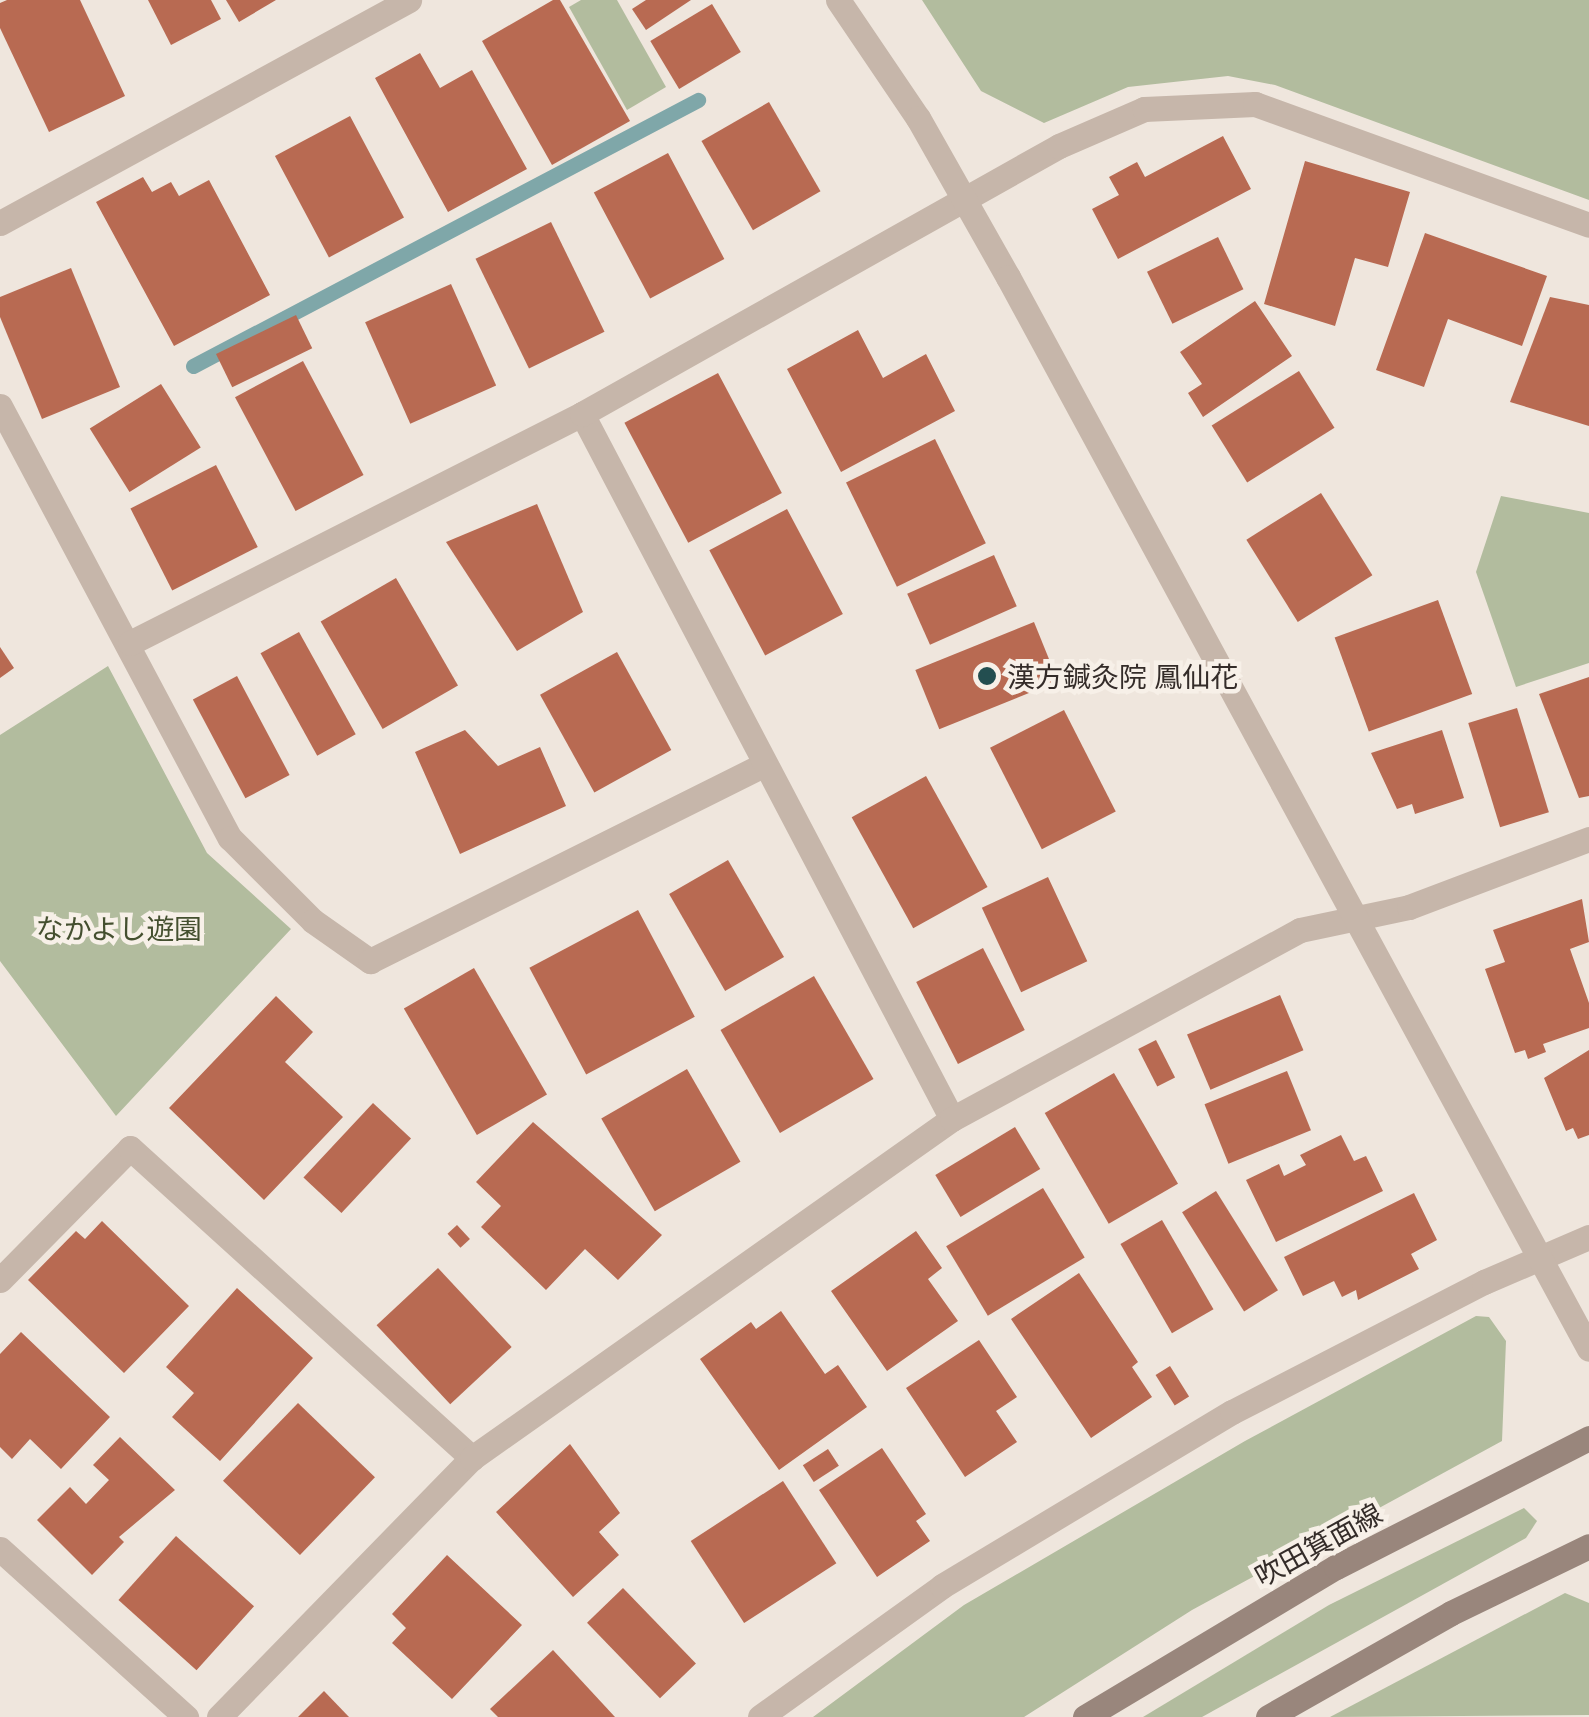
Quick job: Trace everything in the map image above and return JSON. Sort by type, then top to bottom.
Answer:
[{"type":"main road","name":"吹田箕面線","points":[[1084,1717],[1336,1567],[1589,1438]]},
{"type":"main road","points":[[1268,1717],[1451,1613],[1589,1546]]},
{"type":"street","points":[[0,223],[409,0]]},
{"type":"street","points":[[838,0],[964,198],[1589,1349]]},
{"type":"street","points":[[130,643],[582,414],[964,198],[1144,109],[1231,102],[1288,114],[1589,225]]},
{"type":"street","points":[[0,406],[130,643],[230,838],[313,921],[370,961],[761,766]]},
{"type":"street","points":[[582,414],[761,766],[952,1119]]},
{"type":"street","points":[[219,1717],[472,1458],[952,1119],[1300,930],[1409,907],[1589,840]]},
{"type":"street","points":[[0,1280],[130,1148],[472,1458]]},
{"type":"street","points":[[760,1717],[942,1586],[1215,1422],[1589,1236]]},
{"type":"street","points":[[0,1549],[186,1717]]},
{"type":"green space","points":[[581,0],[617,0],[666,87],[627,110],[569,7]]},
{"type":"green space","points":[[922,0],[1589,0],[1589,200],[1275,85],[1228,76],[1128,87],[1044,123],[981,91]]},
{"type":"green space","points":[[1501,496],[1589,513],[1589,663],[1516,687],[1476,572]]},
{"type":"green space","name":"なかよし遊園","points":[[108,666],[207,853],[291,929],[116,1116],[0,961],[0,735]]},
{"type":"green space","points":[[1476,1316],[1489,1317],[1506,1341],[1502,1441],[1192,1610],[1024,1717],[813,1717],[964,1605],[1245,1441]]},
{"type":"green space","points":[[1524,1508],[1537,1521],[1526,1538],[1202,1717],[1143,1717],[1329,1605]]},
{"type":"green space","points":[[1565,1593],[1589,1603],[1589,1715],[1330,1717]]},
{"type":"building","points":[[80,0],[125,96],[49,132],[0,28],[0,3]]},
{"type":"building","points":[[148,0],[211,0],[221,19],[171,45]]},
{"type":"building","points":[[226,0],[276,0],[239,22]]},
{"type":"building","points":[[553,0],[560,0],[630,121],[552,165],[482,41]]},
{"type":"building","points":[[646,0],[691,0],[646,30],[632,9]]},
{"type":"building","points":[[712,4],[741,52],[679,89],[650,41]]},
{"type":"building","points":[[420,53],[440,88],[472,70],[527,169],[448,212],[375,78]]},
{"type":"building","points":[[769,102],[820,191],[753,230],[701,141]]},
{"type":"building","points":[[350,116],[404,218],[329,257],[275,156]]},
{"type":"building","points":[[1223,136],[1251,189],[1118,259],[1092,209],[1119,195],[1109,177],[1137,162],[1145,177]]},
{"type":"building","points":[[668,153],[724,259],[650,298],[594,192]]},
{"type":"building","points":[[1305,161],[1410,192],[1388,267],[1355,258],[1335,326],[1264,304]]},
{"type":"building","points":[[143,177],[152,192],[171,182],[179,196],[209,180],[270,295],[174,346],[96,202]]},
{"type":"building","points":[[551,222],[604,332],[529,368],[476,259]]},
{"type":"building","points":[[1425,233],[1547,276],[1522,346],[1448,319],[1424,387],[1376,370]]},
{"type":"building","points":[[1218,237],[1243,289],[1172,324],[1147,272]]},
{"type":"building","points":[[71,268],[120,387],[42,419],[0,317],[0,297]]},
{"type":"building","points":[[451,284],[496,385],[410,424],[365,322]]},
{"type":"building","points":[[1550,297],[1589,305],[1589,426],[1510,402]]},
{"type":"building","points":[[1255,301],[1292,356],[1203,417],[1188,393],[1202,384],[1180,352]]},
{"type":"building","points":[[296,315],[312,348],[232,387],[216,354]]},
{"type":"building","points":[[858,330],[883,378],[926,354],[955,411],[841,472],[787,369]]},
{"type":"building","points":[[303,361],[364,475],[296,511],[235,397]]},
{"type":"building","points":[[1299,371],[1335,428],[1247,482],[1212,426]]},
{"type":"building","points":[[718,373],[782,493],[688,543],[624,423]]},
{"type":"building","points":[[161,384],[201,448],[130,492],[90,429]]},
{"type":"building","points":[[935,439],[986,543],[897,587],[846,482]]},
{"type":"building","points":[[216,465],[258,547],[172,591],[130,509]]},
{"type":"building","points":[[1321,493],[1372,575],[1298,622],[1246,540]]},
{"type":"building","points":[[537,504],[583,612],[517,651],[446,542]]},
{"type":"building","points":[[787,509],[843,614],[765,655],[709,550]]},
{"type":"building","points":[[994,555],[1017,606],[930,645],[907,594]]},
{"type":"building","points":[[396,578],[458,685],[383,729],[321,622]]},
{"type":"building","points":[[1438,600],[1472,694],[1369,732],[1335,638]]},
{"type":"building","name":"漢方鍼灸院 鳳仙花","points":[[1034,622],[1058,681],[939,729],[915,670]]},
{"type":"building","points":[[299,632],[356,734],[317,756],[261,653]]},
{"type":"building","points":[[0,647],[14,668],[0,678]]},
{"type":"building","points":[[617,652],[671,750],[594,793],[540,695]]},
{"type":"building","points":[[237,676],[290,775],[245,798],[193,699]]},
{"type":"building","points":[[1589,677],[1589,796],[1579,798],[1539,694]]},
{"type":"building","points":[[1517,708],[1549,812],[1500,827],[1468,723]]},
{"type":"building","points":[[1064,710],[1116,812],[1042,849],[990,748]]},
{"type":"building","points":[[465,730],[498,766],[540,747],[566,806],[460,854],[415,752]]},
{"type":"building","points":[[1442,730],[1464,798],[1415,814],[1412,804],[1397,809],[1371,753]]},
{"type":"building","points":[[926,776],[988,887],[913,928],[852,817]]},
{"type":"building","points":[[728,860],[784,957],[725,991],[669,894]]},
{"type":"building","points":[[1048,877],[1087,961],[1021,992],[982,908]]},
{"type":"building","points":[[1582,899],[1589,942],[1570,949],[1589,1003],[1589,1028],[1543,1044],[1546,1052],[1528,1059],[1525,1050],[1515,1053],[1485,969],[1505,962],[1493,930]]},
{"type":"building","points":[[638,910],[695,1017],[586,1075],[529,968]]},
{"type":"building","points":[[983,948],[1025,1030],[958,1064],[916,982]]},
{"type":"building","points":[[474,968],[547,1094],[477,1135],[404,1009]]},
{"type":"building","points":[[814,976],[873,1079],[780,1133],[720,1030]]},
{"type":"building","points":[[1280,995],[1303,1050],[1210,1090],[1187,1034]]},
{"type":"building","points":[[276,996],[313,1032],[285,1062],[343,1117],[264,1200],[169,1108]]},
{"type":"building","points":[[1156,1040],[1175,1077],[1157,1087],[1138,1049]]},
{"type":"building","points":[[1589,1050],[1589,1135],[1578,1139],[1573,1128],[1566,1131],[1544,1078]]},
{"type":"building","points":[[687,1069],[741,1162],[655,1211],[601,1118]]},
{"type":"building","points":[[1287,1071],[1311,1130],[1228,1164],[1204,1104]]},
{"type":"building","points":[[1114,1073],[1178,1184],[1109,1224],[1045,1113]]},
{"type":"building","points":[[373,1103],[411,1138],[341,1213],[303,1178]]},
{"type":"building","points":[[533,1122],[662,1235],[618,1280],[585,1249],[546,1290],[481,1227],[501,1206],[476,1182]]},
{"type":"building","points":[[1015,1127],[1040,1169],[961,1217],[935,1175]]},
{"type":"building","points":[[1341,1135],[1354,1161],[1366,1156],[1383,1191],[1276,1242],[1246,1180],[1279,1164],[1284,1176],[1306,1165],[1300,1155]]},
{"type":"building","points":[[1043,1188],[1085,1257],[988,1316],[946,1246]]},
{"type":"building","points":[[1216,1191],[1278,1290],[1244,1311],[1182,1212]]},
{"type":"building","points":[[1414,1193],[1437,1240],[1411,1254],[1419,1269],[1358,1300],[1356,1290],[1342,1297],[1334,1281],[1303,1296],[1284,1257]]},
{"type":"building","points":[[1162,1220],[1214,1309],[1172,1333],[1120,1244]]},
{"type":"building","points":[[102,1221],[189,1306],[124,1373],[28,1280],[76,1231],[85,1239]]},
{"type":"building","points":[[457,1225],[470,1239],[460,1248],[447,1234]]},
{"type":"building","points":[[916,1231],[942,1268],[928,1279],[958,1321],[887,1371],[831,1291]]},
{"type":"building","points":[[438,1268],[512,1347],[450,1404],[377,1325]]},
{"type":"building","points":[[1079,1273],[1138,1362],[1132,1367],[1152,1397],[1091,1438],[1011,1319]]},
{"type":"building","points":[[237,1288],[313,1358],[220,1461],[172,1417],[194,1393],[166,1367]]},
{"type":"building","points":[[781,1311],[825,1374],[838,1365],[867,1407],[779,1470],[700,1359],[751,1322],[756,1329]]},
{"type":"building","points":[[21,1332],[110,1417],[61,1469],[30,1439],[12,1459],[0,1447],[0,1354]]},
{"type":"building","points":[[979,1340],[1017,1397],[996,1411],[1017,1442],[965,1477],[906,1388]]},
{"type":"building","points":[[1170,1366],[1189,1397],[1175,1406],[1156,1375]]},
{"type":"building","points":[[298,1403],[375,1477],[300,1555],[223,1481]]},
{"type":"building","points":[[120,1437],[175,1490],[119,1537],[124,1542],[92,1575],[37,1520],[70,1487],[86,1504],[109,1480],[93,1465]]},
{"type":"building","points":[[570,1444],[620,1513],[599,1532],[619,1555],[573,1597],[496,1512]]},
{"type":"building","points":[[882,1448],[926,1514],[916,1521],[930,1541],[877,1577],[819,1490]]},
{"type":"building","points":[[828,1449],[839,1466],[814,1482],[803,1465]]},
{"type":"building","points":[[783,1481],[836,1563],[744,1623],[691,1541]]},
{"type":"building","points":[[176,1536],[254,1606],[196,1670],[118,1600]]},
{"type":"building","points":[[447,1555],[522,1625],[452,1699],[392,1643],[406,1628],[392,1614]]},
{"type":"building","points":[[623,1588],[696,1664],[660,1698],[587,1623]]},
{"type":"building","points":[[553,1650],[615,1717],[498,1717],[490,1709]]},
{"type":"building","points":[[324,1691],[349,1717],[298,1717]]},
{"type":"waterway","points":[[193,366],[698,100]]},
{"type":"place","name":"漢方鍼灸院 鳳仙花","points":[[987,676]]}]
